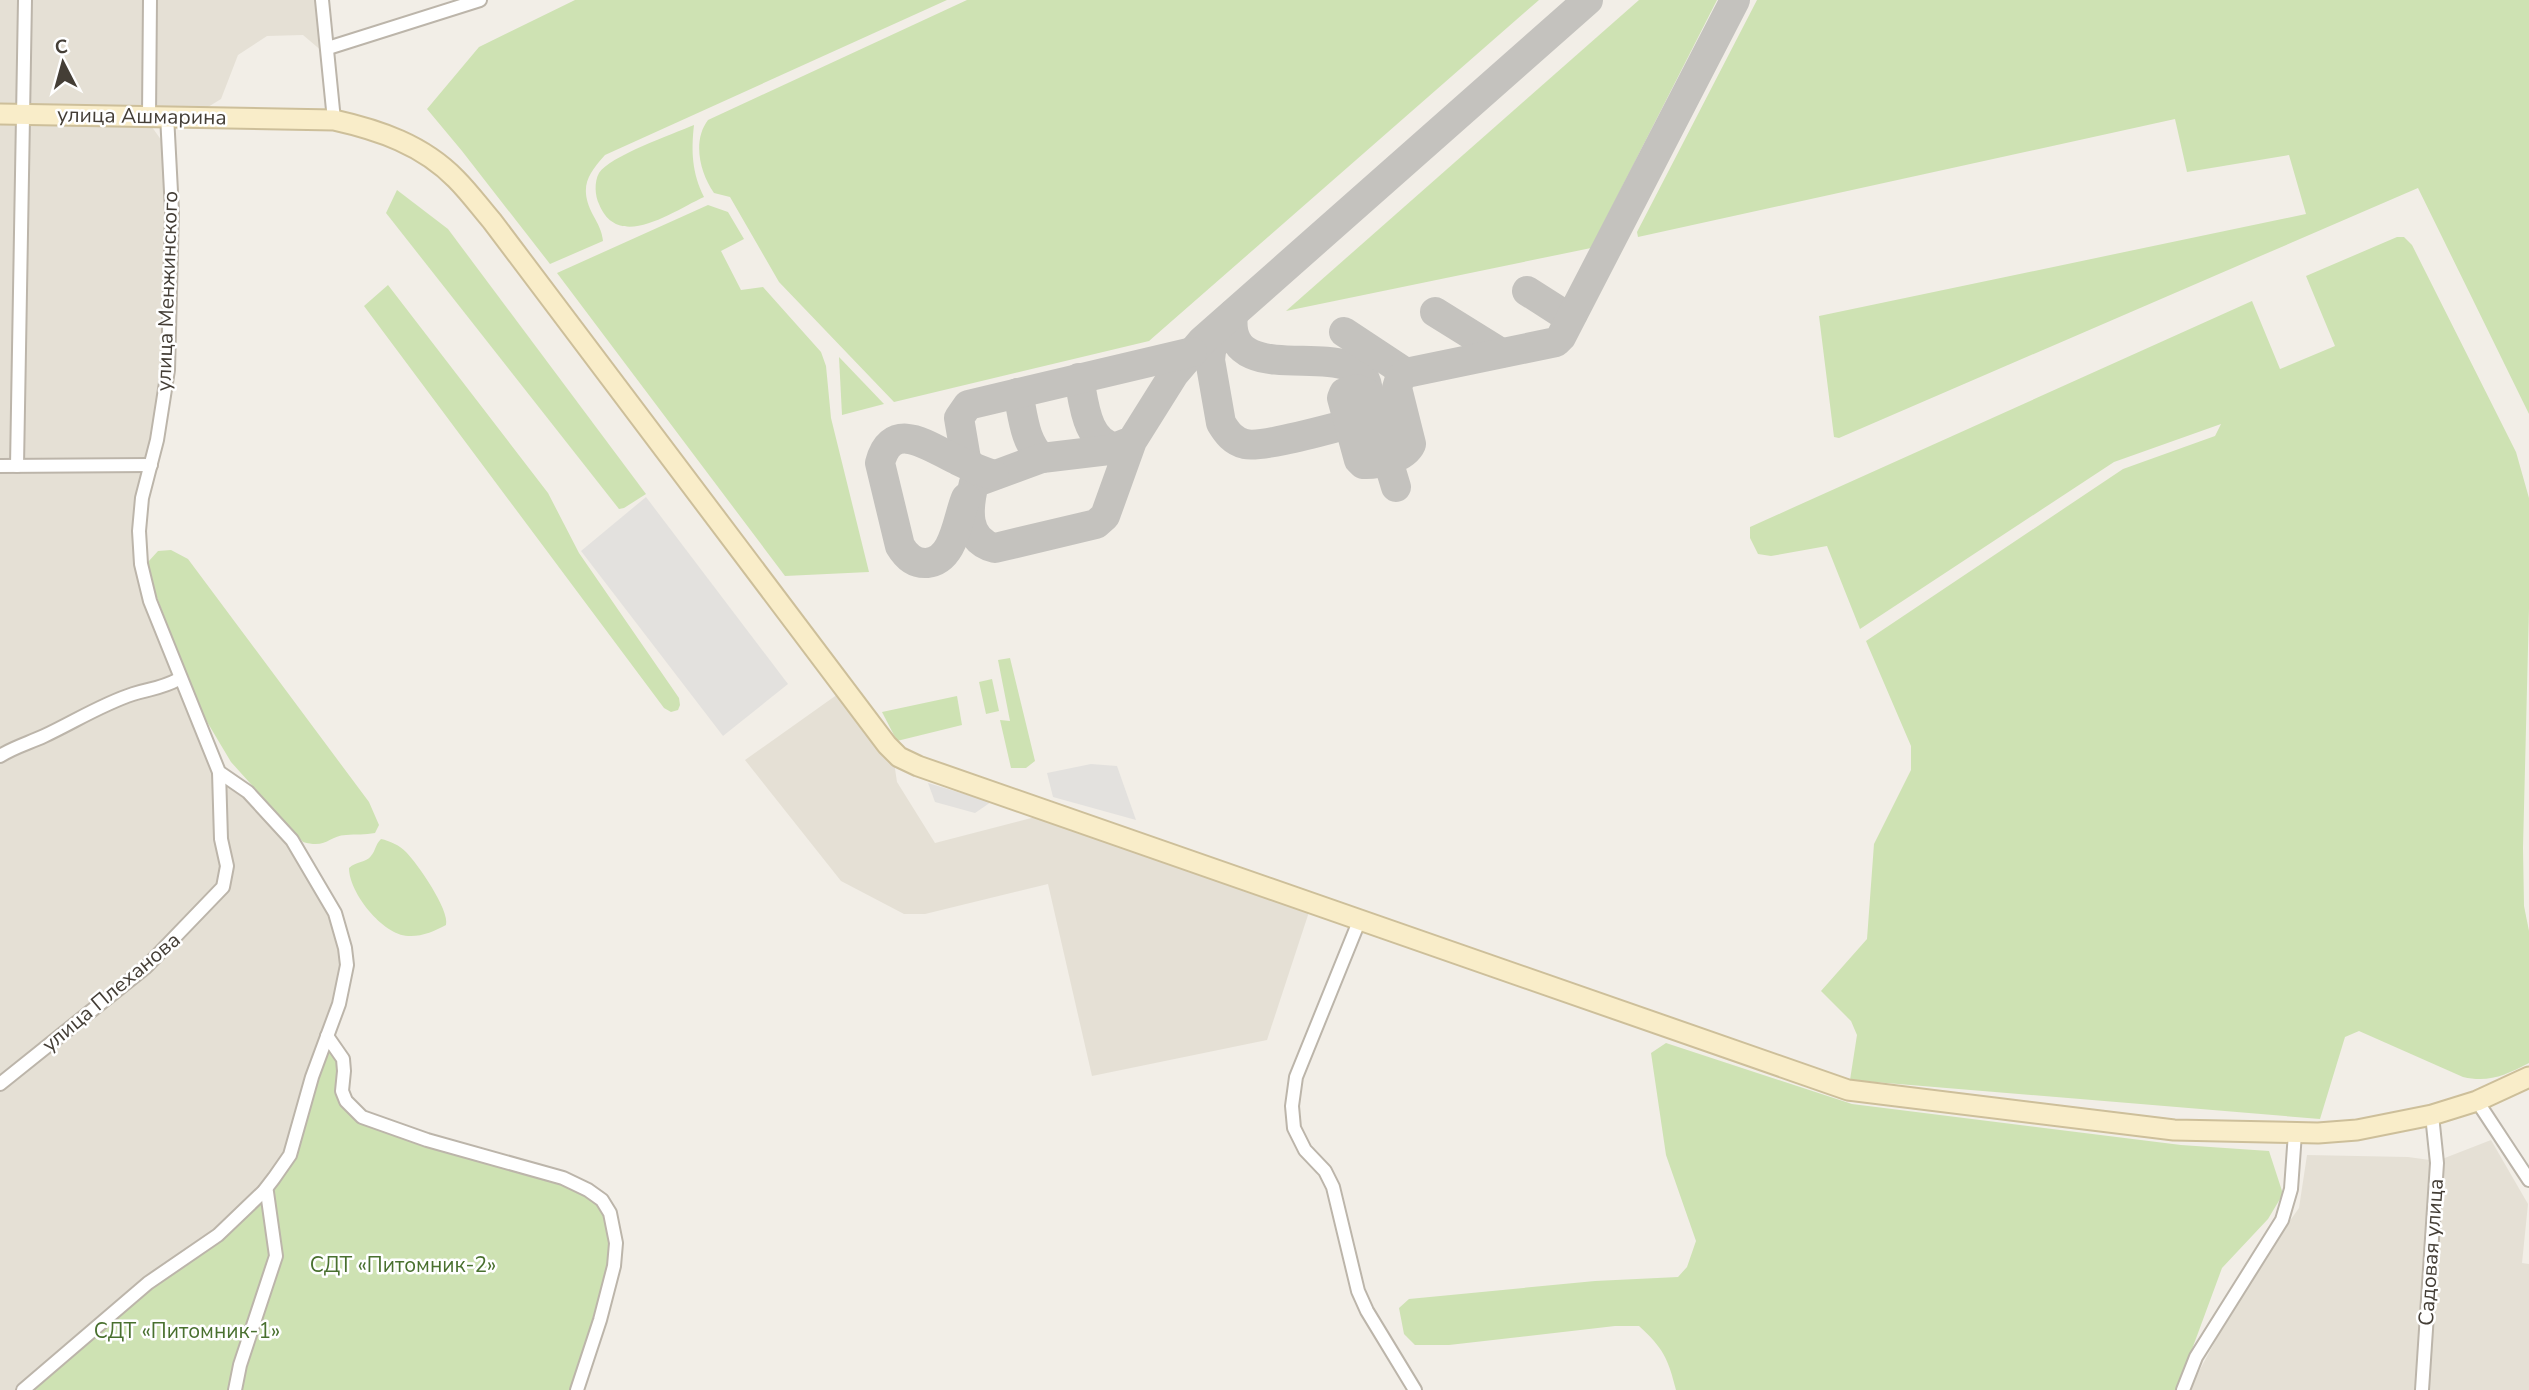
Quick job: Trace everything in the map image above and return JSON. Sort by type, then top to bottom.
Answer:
[{"type":"street","points":[[17,466],[25,0]]},
{"type":"street","name":"улица Менжинского","points":[[150,0],[158,115],[172,211],[164,401],[142,498],[139,531],[141,564],[150,601],[179,679],[219,772]]},
{"type":"street","points":[[322,0],[334,120]]},
{"type":"street","points":[[328,48],[480,0]]},
{"type":"street","name":"улица Ашмарина","points":[[0,114],[334,120],[366,127],[397,139],[426,155],[455,178],[492,221],[887,745],[899,757],[918,766],[1848,1090],[2174,1130],[2295,1133],[2357,1130],[2432,1115],[2477,1101],[2529,1077]]},
{"type":"street","points":[[0,466],[151,465]]},
{"type":"street","points":[[0,756],[101,708],[134,694],[162,689],[179,679]]},
{"type":"street","points":[[23,1390],[148,1283],[218,1235],[264,1191],[290,1155],[312,1077],[339,1004],[347,965],[335,913],[292,840],[248,792],[219,772]]},
{"type":"street","name":"улица Плеханова","points":[[0,1084],[146,967],[223,887],[227,866],[221,839],[219,772]]},
{"type":"street","points":[[1360,919],[1296,1077],[1292,1106],[1294,1128],[1306,1150],[1325,1171],[1333,1187],[1358,1291],[1367,1311],[1415,1390]]},
{"type":"street","points":[[327,1036],[343,1059],[342,1091],[346,1101],[362,1117],[427,1140],[563,1178],[602,1200],[610,1213],[616,1243],[614,1266],[577,1390]]},
{"type":"street","points":[[2477,1101],[2529,1180]]},
{"type":"street","name":"Садовая улица","points":[[2422,1390],[2437,1163],[2432,1115]]},
{"type":"street","points":[[2183,1390],[2196,1357],[2282,1220],[2291,1189],[2295,1133]]},
{"type":"street","points":[[235,1390],[240,1365],[276,1256],[270,1205],[267,1192],[264,1191]]},
{"type":"shaded area","points":[[0,0],[317,0],[323,52],[303,35],[267,36],[238,55],[221,99],[208,107],[0,106]]},
{"type":"shaded area","points":[[0,125],[152,127],[164,144],[168,235],[164,370],[138,572],[176,686],[217,775],[247,794],[290,840],[326,900],[345,965],[289,1154],[216,1236],[20,1390],[0,1390]]},
{"type":"shaded area","points":[[646,497],[788,684],[723,736],[581,551]]},
{"type":"shaded area","points":[[838,694],[894,762],[897,782],[935,843],[1043,815],[1309,912],[1267,1040],[1092,1076],[1048,884],[925,914],[904,914],[841,881],[745,760]]},
{"type":"shaded area","points":[[1091,764],[1117,766],[1136,820],[1053,797],[1047,773]]},
{"type":"shaded area","points":[[928,783],[991,802],[975,813],[935,802]]},
{"type":"shaded area","points":[[2491,1140],[2528,1204],[2522,1263],[2529,1264],[2529,1390],[2189,1390],[2248,1280],[2299,1208],[2307,1155],[2408,1157],[2437,1161]]},
{"type":"green space","points":[[575,0],[947,0],[605,155],[590,176],[586,189],[586,197],[603,241],[550,264],[427,109],[479,47]]},
{"type":"green space","points":[[967,0],[1539,0],[1149,341],[894,402],[779,282],[730,197],[714,193],[709,185],[700,157],[700,137],[708,120]]},
{"type":"green space","points":[[1639,0],[1717,0],[1591,248],[1286,311]]},
{"type":"green space","points":[[1757,0],[2529,0],[2529,414],[2418,188],[1839,438],[1834,437],[1819,316],[2306,214],[2289,155],[2187,172],[2175,119],[1638,237],[1637,232]]},
{"type":"green space","points":[[694,125],[693,162],[704,197],[647,224],[632,227],[619,225],[608,218],[599,204],[596,185],[597,177],[605,166],[628,153]]},
{"type":"green space","points":[[397,190],[448,229],[646,494],[619,509],[386,213]]},
{"type":"green space","points":[[708,205],[728,212],[744,239],[721,251],[741,290],[763,287],[821,352],[826,366],[831,418],[869,572],[785,576],[557,273]]},
{"type":"green space","points":[[2397,237],[2404,237],[2412,245],[2516,452],[2529,498],[2523,848],[2524,906],[2529,931],[2529,1063],[2497,1077],[2472,1079],[2359,1031],[2345,1037],[2320,1119],[1850,1080],[1857,1035],[1851,1021],[1821,991],[1867,939],[1874,844],[1911,770],[1911,746],[1866,641],[2123,469],[2215,436],[2221,424],[2114,462],[1860,629],[1827,546],[1771,556],[1758,554],[1750,538],[1750,527],[2252,301],[2280,369],[2335,346],[2306,276]]},
{"type":"green space","points":[[388,285],[548,493],[579,553],[679,698],[678,710],[671,712],[664,708],[364,306]]},
{"type":"green space","points":[[839,357],[884,404],[842,415]]},
{"type":"green space","points":[[171,550],[188,559],[369,802],[379,825],[375,833],[340,836],[317,844],[303,842],[231,762],[197,705],[148,573],[148,562],[158,551]]},
{"type":"green space","points":[[1010,658],[1035,761],[1026,768],[1011,768],[1000,720],[1010,721],[998,660]]},
{"type":"green space","points":[[992,679],[999,711],[986,714],[979,682]]},
{"type":"green space","points":[[957,696],[962,725],[897,741],[882,712]]},
{"type":"green space","points":[[381,839],[400,847],[417,866],[438,898],[446,925],[418,936],[408,936],[388,928],[369,911],[355,889],[349,868],[369,858]]},
{"type":"green space","points":[[1666,1043],[1852,1104],[2181,1145],[2269,1151],[2283,1194],[2268,1219],[2222,1268],[2177,1390],[1676,1390],[1664,1354],[1639,1326],[1615,1326],[1449,1345],[1415,1345],[1404,1334],[1399,1308],[1409,1299],[1595,1281],[1678,1277],[1687,1267],[1696,1241],[1666,1155],[1651,1053]]},
{"type":"green space","name":"СДТ «Питомник-2»","points":[[327,1044],[336,1052],[350,1109],[562,1182],[599,1201],[614,1242],[611,1267],[575,1390],[237,1390],[272,1278],[269,1192],[278,1178]]},
{"type":"green space","name":"СДТ «Питомник-1»","points":[[265,1193],[275,1255],[232,1390],[27,1390]]},
{"type":"taxiway","points":[[1132,441],[1105,516],[1096,524],[995,548],[985,544],[973,530],[970,502],[974,483],[1042,458],[1109,450],[1132,441],[1174,374],[1202,341],[1588,0]]},
{"type":"taxiway","points":[[1396,487],[1368,394],[1357,389],[1344,393],[1342,398],[1359,460],[1363,464],[1383,462],[1390,460],[1397,457],[1411,444],[1397,388],[1400,378],[1406,373],[1556,342],[1561,337],[1735,0]]},
{"type":"taxiway","points":[[1527,291],[1560,312],[1573,313]]},
{"type":"taxiway","points":[[1435,312],[1501,353]]},
{"type":"taxiway","points":[[1221,326],[1210,360],[1221,423],[1237,441],[1254,444],[1296,437],[1349,424],[1363,412],[1368,394],[1362,375],[1345,365],[1322,361],[1271,359],[1250,353],[1236,339],[1233,314]]},
{"type":"taxiway","points":[[1344,332],[1406,373]]},
{"type":"taxiway","points":[[971,466],[966,459],[959,418],[968,405],[1192,352]]},
{"type":"taxiway","points":[[1079,378],[1085,410],[1093,430],[1107,445],[1117,448]]},
{"type":"taxiway","points":[[1018,393],[1028,436],[1042,458]]},
{"type":"taxiway","points":[[966,498],[954,537],[944,555],[927,563],[911,559],[900,546],[880,463],[886,449],[893,441],[913,440],[994,475]]}]
